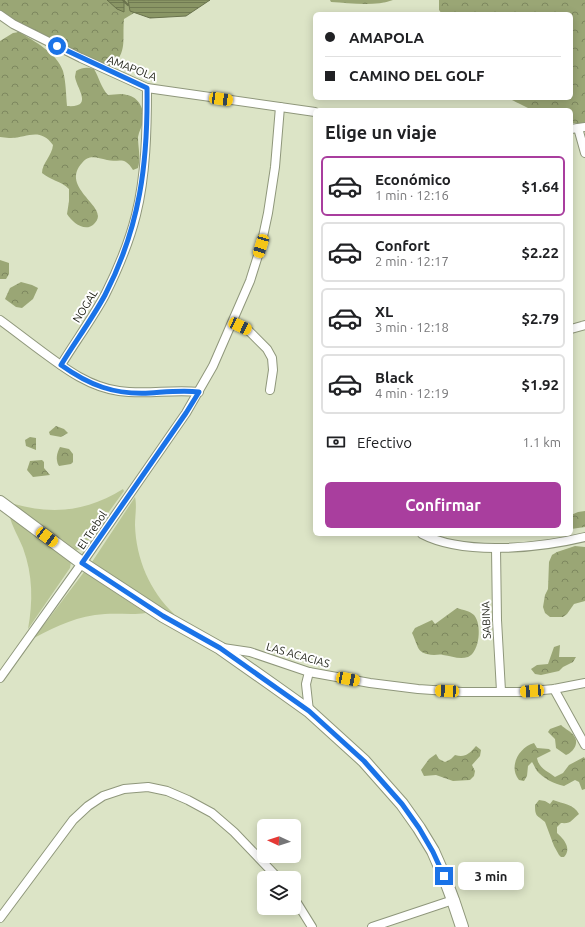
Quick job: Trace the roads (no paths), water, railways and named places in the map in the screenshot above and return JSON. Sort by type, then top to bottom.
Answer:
[{"type":"street","name":"AMAPOLA","points":[[0,15],[13,24],[80,58],[147,88],[313,112]]},
{"type":"street","name":"NOGAL","points":[[61,365],[104,297],[123,257],[136,214],[141,186],[146,144],[147,88]]},
{"type":"street","name":"El Trebol","points":[[0,678],[186,413],[213,366],[250,281],[261,246],[275,167],[280,108]]},
{"type":"street","points":[[578,128],[585,153]]},
{"type":"street","points":[[0,320],[79,378],[100,387],[119,391],[149,393],[169,391],[199,392]]},
{"type":"street","points":[[233,323],[248,330],[267,349],[272,358],[273,370],[270,390]]},
{"type":"street","points":[[573,328],[585,325]]},
{"type":"street","points":[[0,502],[82,563],[163,616],[220,648],[309,711],[364,761],[402,804],[419,828],[433,852],[453,900],[462,927]]},
{"type":"street","points":[[428,536],[444,542],[496,548],[534,546],[566,542],[585,537]]},
{"type":"street","name":"SABINA","points":[[496,548],[497,620],[501,691]]},
{"type":"street","name":"LAS ACACIAS","points":[[220,648],[250,652],[309,672],[370,683],[418,689],[462,692],[521,692],[554,689],[585,683]]},
{"type":"street","points":[[309,672],[306,684],[309,711]]},
{"type":"street","points":[[554,689],[585,746]]},
{"type":"street","points":[[0,918],[73,820],[88,806],[103,796],[124,789],[148,787],[167,791],[212,813],[234,832],[271,871]]},
{"type":"street","points":[[372,927],[453,900]]},
{"type":"street","points":[[301,909],[312,927]]},
{"type":"waterway","points":[[123,0],[128,5]]}]
